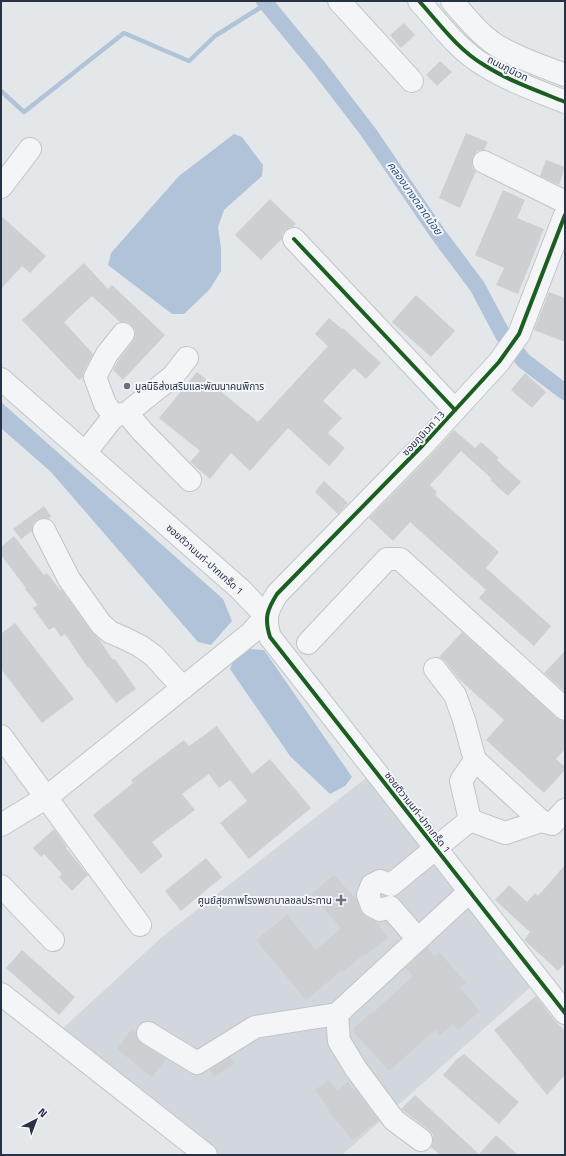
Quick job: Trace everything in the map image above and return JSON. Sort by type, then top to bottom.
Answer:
[{"type":"street","points":[[339,1],[412,81]]},
{"type":"street","name":"ถนนภูมิเวท","points":[[419,1],[461,47],[483,65],[509,79],[565,102]]},
{"type":"street","name":"ถนนภูมิเวท","points":[[452,1],[475,27],[496,44],[523,58],[565,75]]},
{"type":"street","points":[[1,187],[30,149]]},
{"type":"street","points":[[484,162],[565,202]]},
{"type":"street","name":"ซอยภูมิเวท 13","points":[[1,825],[47,797],[251,633],[266,616],[269,607],[277,594],[423,445],[499,362],[519,334],[565,215]]},
{"type":"street","points":[[294,239],[456,410]]},
{"type":"street","points":[[123,334],[107,354],[95,377],[105,404],[142,430],[190,480]]},
{"type":"street","points":[[85,453],[121,415],[173,376],[187,358]]},
{"type":"street","name":"ซอยติวานนท์-ปากเกร็ด 1","points":[[1,379],[240,589],[266,616],[267,628],[270,637],[565,1013]]},
{"type":"street","points":[[44,530],[69,579],[101,624],[110,632],[140,646],[154,656],[183,688]]},
{"type":"street","points":[[308,643],[387,559],[400,559],[565,709]]},
{"type":"street","points":[[435,669],[455,695],[464,720],[475,760],[556,823]]},
{"type":"street","points":[[1,736],[140,925]]},
{"type":"street","points":[[470,820],[461,781],[475,760]]},
{"type":"street","points":[[418,939],[390,907],[380,910],[372,906],[368,895],[372,885],[380,881],[391,886],[470,820]]},
{"type":"street","points":[[470,820],[506,833],[556,823]]},
{"type":"street","points":[[1,886],[53,940]]},
{"type":"street","points":[[148,1033],[198,1063],[255,1027],[337,1014],[470,892]]},
{"type":"street","points":[[1,994],[206,1155]]},
{"type":"street","points":[[337,1014],[339,1041],[356,1069],[394,1120],[421,1140]]},
{"type":"shaded area","points":[[370,775],[532,986],[342,1155],[215,1155],[60,1031],[162,937]]},
{"type":"water","points":[[234,134],[242,137],[263,165],[262,176],[224,210],[218,227],[221,248],[221,271],[210,289],[184,314],[172,314],[108,265],[111,253],[179,176]]},
{"type":"water","points":[[1,402],[223,599],[232,621],[211,645],[198,642],[51,472],[1,428]]},
{"type":"water","points":[[250,649],[264,650],[352,777],[345,786],[330,794],[290,756],[230,669],[233,661]]},
{"type":"building","points":[[404,23],[415,35],[401,48],[390,35]]},
{"type":"building","points":[[440,61],[452,72],[437,86],[426,75]]},
{"type":"building","points":[[466,133],[488,142],[484,150],[477,151],[473,157],[473,169],[476,171],[460,208],[439,198]]},
{"type":"building","points":[[546,160],[565,167],[559,185],[540,176]]},
{"type":"building","points":[[503,190],[525,200],[517,218],[544,229],[518,294],[496,285],[504,268],[475,255]]},
{"type":"building","points":[[270,199],[296,224],[285,230],[282,235],[282,239],[261,260],[235,235]]},
{"type":"building","points":[[1,216],[46,256],[30,273],[22,266],[1,289]]},
{"type":"building","points":[[84,263],[108,289],[112,285],[165,335],[123,380],[113,370],[133,341],[135,330],[130,324],[120,322],[92,296],[64,322],[93,354],[84,371],[83,377],[79,380],[22,320]]},
{"type":"building","points":[[549,292],[565,298],[565,342],[534,330]]},
{"type":"building","points":[[416,295],[455,331],[431,357],[392,322]]},
{"type":"building","points":[[329,318],[342,329],[343,328],[381,363],[366,379],[354,368],[323,401],[342,418],[328,433],[345,448],[329,466],[288,428],[250,471],[231,453],[210,479],[190,462],[200,451],[159,418],[197,372],[258,422],[328,346],[315,334]]},
{"type":"building","points":[[525,373],[546,392],[532,408],[511,390]]},
{"type":"building","points":[[454,430],[475,448],[481,442],[499,458],[497,460],[521,482],[508,496],[490,480],[492,479],[461,451],[430,485],[437,492],[435,495],[499,552],[486,568],[551,626],[534,646],[479,598],[486,590],[410,522],[393,541],[369,518]]},
{"type":"building","points":[[324,481],[348,503],[338,514],[315,492]]},
{"type":"building","points":[[44,506],[51,516],[48,519],[38,519],[33,524],[32,531],[21,539],[13,529]]},
{"type":"building","points":[[14,536],[44,575],[47,573],[60,590],[61,589],[136,689],[116,703],[89,667],[88,668],[65,634],[61,637],[54,627],[49,630],[33,608],[38,605],[1,555],[1,547]]},
{"type":"building","points":[[15,623],[74,699],[42,723],[1,669],[1,634]]},
{"type":"building","points":[[462,632],[557,718],[565,721],[565,749],[556,759],[565,767],[565,770],[544,793],[486,740],[504,720],[458,678],[445,661],[439,657]]},
{"type":"building","points":[[565,651],[565,692],[544,673]]},
{"type":"building","points":[[217,726],[252,774],[270,759],[311,808],[249,859],[220,823],[247,801],[230,780],[219,788],[209,774],[182,794],[195,810],[152,842],[163,856],[141,874],[93,815],[133,783],[131,780],[184,740],[189,746]]},
{"type":"building","points":[[54,829],[67,847],[66,848],[88,875],[72,891],[59,877],[62,874],[44,854],[41,857],[33,848]]},
{"type":"building","points":[[206,858],[222,877],[181,911],[165,891]]},
{"type":"building","points":[[565,865],[565,963],[558,971],[524,940],[530,932],[495,900],[509,885],[527,902],[535,893],[538,896]]},
{"type":"building","points":[[334,875],[357,900],[361,911],[366,917],[375,921],[388,937],[365,956],[364,954],[343,972],[342,970],[306,1000],[256,940],[287,915],[316,950],[341,928],[311,894]]},
{"type":"building","points":[[427,947],[434,956],[439,952],[466,983],[460,988],[480,1011],[458,1030],[453,1024],[440,1035],[435,1030],[389,1071],[352,1030],[413,976],[405,968]]},
{"type":"building","points":[[22,950],[75,997],[59,1015],[6,968]]},
{"type":"building","points":[[536,996],[555,1021],[565,1031],[565,1075],[547,1095],[494,1030]]},
{"type":"building","points":[[132,1029],[136,1032],[137,1039],[141,1043],[166,1059],[152,1077],[117,1049]]},
{"type":"building","points":[[464,1054],[519,1102],[499,1124],[443,1075],[456,1060]]},
{"type":"building","points":[[230,1057],[234,1064],[214,1077],[210,1070]]},
{"type":"building","points":[[329,1080],[337,1091],[348,1082],[378,1120],[353,1140],[328,1111],[330,1110],[315,1090]]},
{"type":"building","points":[[415,1095],[479,1154],[496,1135],[518,1155],[440,1155],[431,1147],[433,1135],[429,1130],[401,1109]]},
{"type":"waterway","name":"คลองบางตลาดน้อย","points":[[264,1],[320,69],[369,133],[438,234],[477,286],[503,335],[524,361],[565,392]]},
{"type":"waterway","points":[[1,91],[24,112],[124,33],[189,61],[215,36],[266,4]]},
{"type":"cycle path","points":[[419,1],[449,36],[475,59],[513,81],[565,102]]},
{"type":"cycle path","points":[[565,215],[519,334],[499,362],[423,445],[277,594],[271,605],[267,619],[270,637],[565,1013]]},
{"type":"cycle path","points":[[294,239],[455,410]]},
{"type":"place","name":"มูลนิธิส่งเสริมและพัฒนาคนพิการ","points":[[127,386]]},
{"type":"place","name":"ศูนย์สุขภาพโรงพยาบาลชลประทาน","points":[[341,900]]}]
